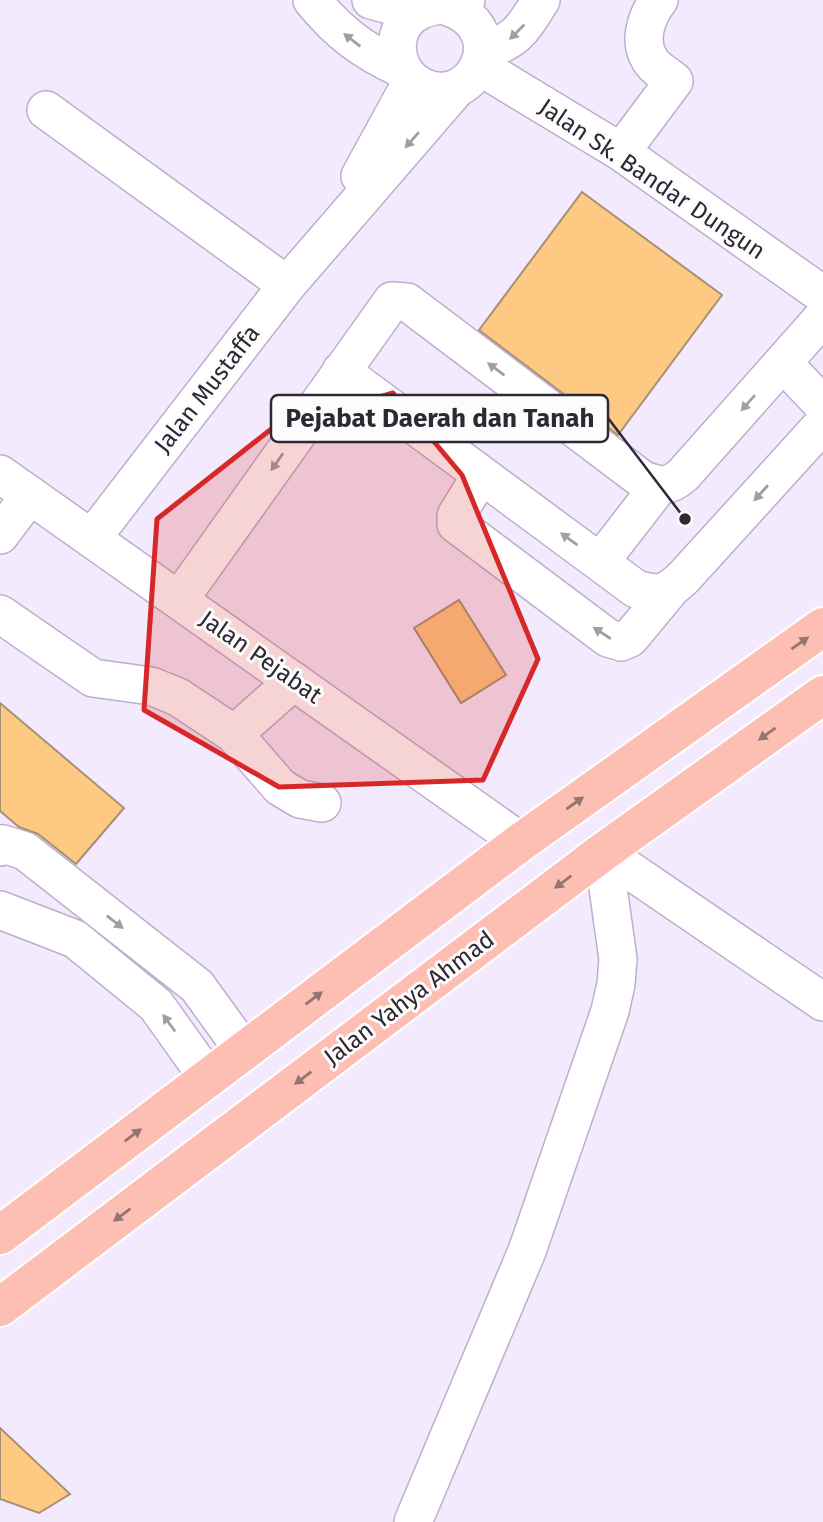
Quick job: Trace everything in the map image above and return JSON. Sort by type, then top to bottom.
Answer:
[{"type":"main road","points":[[0,1235],[521,842],[823,627]]},
{"type":"main road","name":"Jalan Yahya Ahmad","points":[[0,1307],[603,852],[823,695]]},
{"type":"street","points":[[312,0],[347,37],[425,89],[441,92],[473,69],[481,36],[473,22],[461,11],[443,6],[371,0]]},
{"type":"street","name":"Jalan Mustaffa","points":[[92,538],[288,285],[473,69],[524,27],[541,0]]},
{"type":"street","points":[[621,152],[674,81],[649,58],[643,32],[659,0]]},
{"type":"street","points":[[407,75],[397,53],[398,37],[404,23],[443,6]]},
{"type":"street","name":"Jalan Sk. Bandar Dungun","points":[[473,69],[621,152],[823,295]]},
{"type":"street","name":"Jalan Mustaffa","points":[[324,242],[407,75]]},
{"type":"street","points":[[46,110],[288,285]]},
{"type":"street","points":[[179,600],[392,300],[407,302],[643,480],[659,486],[674,484],[684,475],[823,317]]},
{"type":"street","points":[[783,363],[823,405]]},
{"type":"street","points":[[341,371],[636,589],[652,594],[669,591]]},
{"type":"street","points":[[481,475],[456,516],[456,524],[608,638],[621,642],[630,638],[669,591],[823,424]]},
{"type":"street","name":"Jalan Pejabat","points":[[0,474],[521,842]]},
{"type":"street","points":[[600,562],[659,486]]},
{"type":"street","points":[[0,535],[30,495]]},
{"type":"street","points":[[0,614],[93,678],[151,686],[178,697],[234,734],[280,787],[300,799],[322,803]]},
{"type":"street","points":[[234,734],[294,681]]},
{"type":"street","points":[[0,848],[3,844],[24,851],[197,986],[244,1051]]},
{"type":"street","points":[[603,852],[823,1002]]},
{"type":"street","points":[[412,1522],[527,1251],[610,1011],[618,959],[603,852]]},
{"type":"street","points":[[57,932],[82,896]]},
{"type":"street","points":[[0,910],[75,939],[156,1005],[208,1078]]},
{"type":"highlighted area","points":[[393,393],[462,475],[538,659],[483,780],[279,787],[144,710],[157,519],[270,430]]},
{"type":"building","points":[[582,192],[722,295],[618,435],[479,330]]},
{"type":"building","points":[[459,600],[506,675],[461,703],[414,628]]},
{"type":"building","points":[[0,703],[124,808],[76,864],[38,834],[19,827],[0,811]]},
{"type":"building","points":[[0,1428],[70,1494],[39,1513],[0,1499]]},
{"type":"place","name":"Pejabat Daerah dan Tanah","points":[[685,519]]}]
